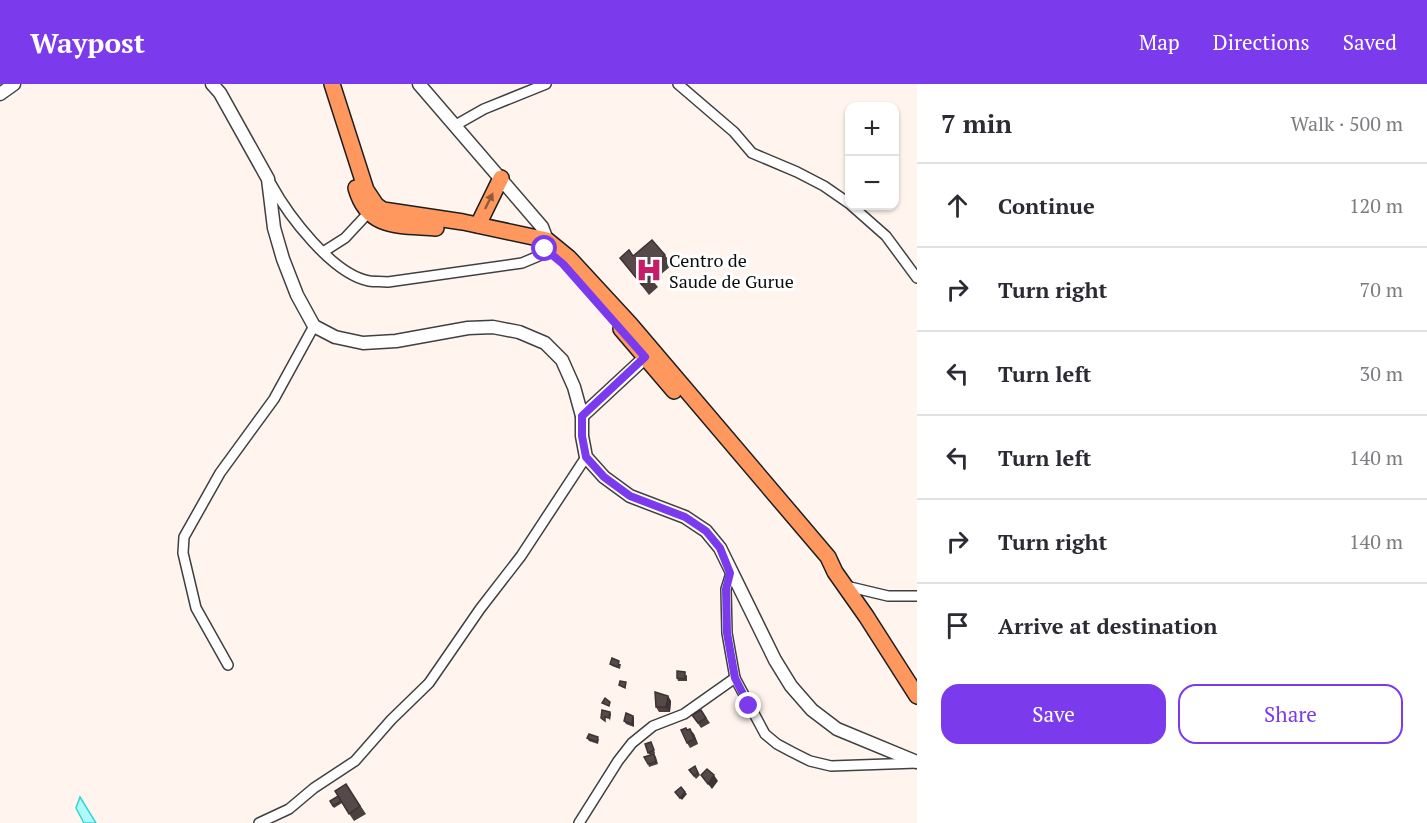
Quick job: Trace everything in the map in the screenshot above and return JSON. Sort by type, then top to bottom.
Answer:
[{"type":"main road","points":[[321,84],[358,196],[372,209],[381,222],[546,245]]},
{"type":"main road","points":[[332,84],[372,209]]},
{"type":"main road","points":[[478,225],[501,178]]},
{"type":"main road","points":[[372,209],[478,225],[546,245],[591,281],[649,354],[804,527],[828,557],[917,696]]},
{"type":"street","points":[[0,94],[14,84]]},
{"type":"street","points":[[212,84],[220,93],[283,206],[323,252],[348,271],[368,281],[388,282],[522,262],[541,255],[546,245],[542,227],[419,84]]},
{"type":"street","points":[[454,126],[484,109],[546,84]]},
{"type":"street","points":[[678,84],[734,132],[752,153],[824,186],[845,201]]},
{"type":"street","points":[[268,179],[274,228],[283,259],[297,295],[314,326],[335,337],[363,343],[396,341],[468,328],[493,327],[519,332],[545,343],[562,360],[574,387],[582,416],[582,436],[586,457],[604,477],[630,496],[685,517],[706,531],[720,548],[730,573],[775,660],[791,686],[812,710],[837,729],[917,762]]},
{"type":"street","points":[[323,252],[345,238],[372,209]]},
{"type":"street","points":[[856,210],[886,236],[917,278]]},
{"type":"street","points":[[228,665],[196,608],[183,553],[184,537],[220,473],[274,399],[314,326]]},
{"type":"street","points":[[582,416],[649,354]]},
{"type":"street","points":[[259,823],[289,809],[314,788],[355,761],[391,720],[429,683],[473,619],[521,556],[586,457]]},
{"type":"street","points":[[730,573],[726,589],[727,633],[735,678],[765,734],[792,752],[831,766],[917,762]]},
{"type":"street","points":[[846,586],[888,596],[917,596]]},
{"type":"street","points":[[579,823],[632,743],[653,726],[684,714],[735,678]]},
{"type":"water","points":[[80,797],[96,823],[84,823],[76,808]]},
{"type":"building","points":[[652,240],[665,255],[646,271],[651,277],[642,285],[620,258],[629,250],[633,256]]},
{"type":"building","points":[[612,658],[619,661],[618,667],[610,664]]},
{"type":"building","points":[[677,671],[685,672],[685,679],[677,678]]},
{"type":"building","points":[[620,681],[626,682],[625,688],[619,685]]},
{"type":"building","points":[[655,692],[668,696],[666,707],[656,707]]},
{"type":"building","points":[[605,698],[610,702],[609,706],[602,703]]},
{"type":"building","points":[[602,710],[610,712],[609,718],[605,717],[605,721],[601,718]]},
{"type":"building","points":[[701,710],[706,718],[698,723],[692,715]]},
{"type":"building","points":[[626,713],[633,716],[632,724],[624,721]]},
{"type":"building","points":[[690,729],[694,739],[687,743],[681,730]]},
{"type":"building","points":[[589,734],[598,737],[597,742],[587,738]]},
{"type":"building","points":[[651,742],[654,750],[648,753],[645,744]]},
{"type":"building","points":[[654,754],[656,762],[648,764],[644,757]]},
{"type":"building","points":[[695,766],[698,773],[694,776],[689,770]]},
{"type":"building","points":[[707,769],[714,775],[708,784],[701,775]]},
{"type":"building","points":[[346,784],[360,806],[349,814],[335,791]]},
{"type":"building","points":[[681,787],[685,792],[680,798],[675,792]]},
{"type":"building","points":[[338,796],[341,801],[333,806],[330,801]]},
{"type":"place","name":"Centro de Saude de Gurue","points":[[649,270]]},
{"type":"route","points":[[545,249],[563,264],[645,357],[582,416],[582,436],[586,457],[604,477],[630,496],[685,517],[706,531],[720,548],[730,573],[726,589],[727,633],[735,678],[749,706]]}]
